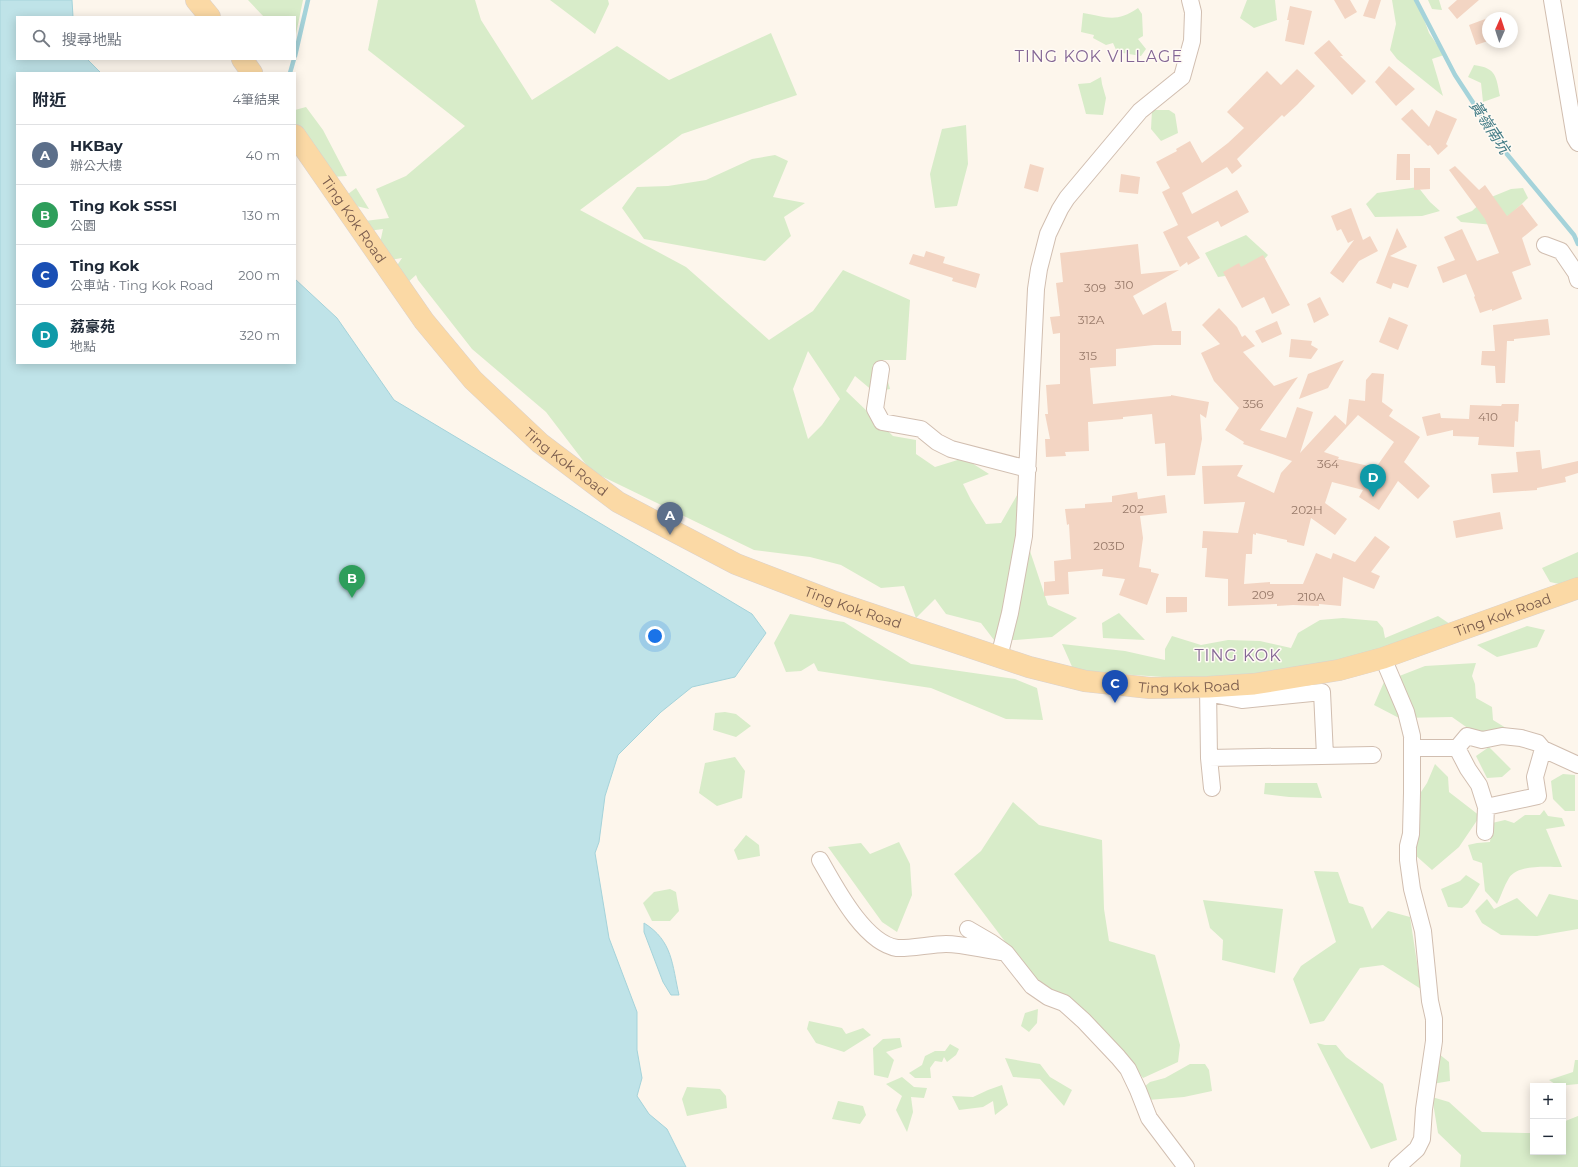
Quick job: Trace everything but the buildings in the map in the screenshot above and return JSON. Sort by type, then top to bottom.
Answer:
[{"type":"main road","points":[[196,0],[209,16]]},
{"type":"main road","points":[[243,60],[251,72]]},
{"type":"main road","name":"Ting Kok Road","points":[[296,135],[424,321],[474,380],[540,443],[618,502],[736,564],[835,602],[999,657],[1048,672],[1086,681],[1150,688],[1208,690],[1339,670],[1383,658],[1578,588]]},
{"type":"street","points":[[999,657],[1010,613],[1024,536],[1036,289],[1038,269],[1048,234],[1060,209],[1068,198],[1140,111],[1182,77],[1192,40],[1193,12],[1190,0]]},
{"type":"street","points":[[1552,0],[1574,138],[1578,143]]},
{"type":"street","points":[[1545,245],[1561,251],[1576,273],[1578,280]]},
{"type":"street","points":[[881,369],[875,409],[882,422],[921,429],[937,442],[951,448],[1028,469]]},
{"type":"street","points":[[1383,658],[1406,712],[1412,736],[1411,834],[1408,846],[1408,860],[1412,888],[1423,931],[1430,1001],[1434,1019],[1434,1041],[1424,1109],[1422,1139],[1417,1149],[1397,1167]]},
{"type":"street","points":[[1212,788],[1209,758],[1208,690],[1242,700],[1322,692],[1325,756]]},
{"type":"street","points":[[1457,748],[1467,736],[1482,740],[1502,736],[1521,738],[1538,743],[1543,748],[1578,765]]},
{"type":"street","points":[[1412,748],[1457,748]]},
{"type":"street","points":[[1457,748],[1468,769],[1479,785],[1486,807],[1485,832]]},
{"type":"street","points":[[1486,807],[1538,796],[1535,777],[1543,748]]},
{"type":"street","points":[[1209,758],[1373,755]]},
{"type":"street","points":[[820,860],[845,903],[870,932],[882,942],[897,948],[947,944],[1006,953]]},
{"type":"street","points":[[968,929],[1006,953],[1032,986],[1048,997],[1064,1003],[1084,1021],[1128,1069],[1149,1118],[1186,1167]]},
{"type":"green space","points":[[248,0],[303,0],[296,34],[296,16],[263,16]]},
{"type":"green space","points":[[378,0],[475,0],[481,20],[532,100],[617,46],[669,80],[771,33],[797,95],[682,134],[580,210],[686,267],[769,340],[813,311],[843,270],[910,300],[906,360],[882,360],[890,389],[874,392],[855,376],[846,391],[893,436],[916,440],[916,454],[935,467],[964,458],[989,474],[963,484],[986,524],[1001,523],[1020,490],[1033,485],[1030,551],[1048,605],[1077,618],[1052,637],[994,640],[981,623],[946,614],[935,599],[916,618],[904,586],[881,588],[841,565],[810,557],[754,550],[591,471],[546,412],[472,349],[418,280],[416,275],[406,284],[396,267],[402,258],[390,260],[380,243],[383,229],[368,231],[365,221],[389,218],[376,189],[406,176],[465,126],[368,50]],"holes":[[[808,351],[840,399],[822,425],[808,439],[793,389]]]},
{"type":"green space","points":[[550,0],[608,0],[609,4],[595,34]]},
{"type":"green space","points":[[1247,0],[1275,0],[1277,20],[1254,28],[1240,18]]},
{"type":"green space","points":[[1392,0],[1417,0],[1429,33],[1444,55],[1432,59],[1443,96],[1397,59],[1390,50],[1396,24]]},
{"type":"green space","points":[[1428,0],[1439,0],[1442,10],[1432,9]]},
{"type":"green space","points":[[1138,8],[1142,14],[1143,36],[1138,39],[1146,49],[1141,56],[1117,52],[1113,43],[1106,45],[1093,38],[1094,35],[1081,32],[1083,13],[1111,18],[1124,16]]},
{"type":"green space","points":[[1474,65],[1487,68],[1494,74],[1500,96],[1483,102],[1481,83],[1468,77]]},
{"type":"green space","points":[[1101,77],[1106,98],[1103,115],[1086,114],[1078,84],[1090,83]]},
{"type":"green space","points":[[306,107],[323,130],[347,176],[331,177],[319,152],[296,124],[296,110]]},
{"type":"green space","points":[[1152,110],[1169,110],[1175,114],[1178,133],[1161,141],[1151,129]]},
{"type":"green space","points":[[966,125],[968,164],[957,206],[935,208],[930,174],[942,129]]},
{"type":"green space","points":[[775,155],[788,161],[773,197],[805,203],[784,217],[791,236],[765,261],[644,239],[622,208],[637,187],[668,186],[706,180],[752,159]]},
{"type":"green space","points":[[1418,187],[1430,202],[1440,211],[1422,216],[1375,217],[1366,204],[1377,193]]},
{"type":"green space","points":[[356,188],[369,209],[356,206],[348,194]]},
{"type":"green space","points":[[1523,188],[1528,198],[1512,213],[1494,225],[1461,222],[1456,217],[1472,211],[1484,200],[1511,189]]},
{"type":"green space","points":[[1246,235],[1268,255],[1253,272],[1218,277],[1205,253]]},
{"type":"green space","points":[[1578,552],[1578,581],[1564,585],[1550,582],[1542,568]]},
{"type":"green space","points":[[1119,613],[1145,640],[1103,638],[1102,623]]},
{"type":"green space","points":[[790,614],[844,622],[911,664],[1015,679],[1037,688],[1043,720],[1006,719],[931,688],[818,671],[814,663],[801,671],[786,672],[774,643]]},
{"type":"green space","points":[[1438,616],[1450,624],[1346,663],[1208,680],[1074,671],[1062,644],[1125,651],[1165,660],[1165,649],[1172,636],[1201,645],[1228,640],[1260,641],[1291,648],[1298,633],[1320,620],[1343,618],[1377,621],[1383,628],[1385,638]]},
{"type":"green space","points":[[1527,626],[1545,630],[1537,647],[1497,657],[1477,645]]},
{"type":"green space","points":[[1476,663],[1472,676],[1475,684],[1476,698],[1492,707],[1493,720],[1506,728],[1479,736],[1452,717],[1399,718],[1374,705],[1384,682],[1425,666]]},
{"type":"green space","points":[[725,712],[736,714],[751,726],[736,737],[713,730],[715,713]]},
{"type":"green space","points":[[1489,747],[1511,769],[1502,777],[1487,778],[1476,756]]},
{"type":"green space","points":[[735,757],[745,771],[742,798],[717,806],[699,793],[705,763]]},
{"type":"green space","points":[[1435,764],[1448,777],[1449,792],[1480,816],[1459,847],[1432,870],[1414,854],[1403,819],[1427,783]]},
{"type":"green space","points":[[1563,774],[1575,775],[1575,811],[1565,811],[1553,799],[1551,781]]},
{"type":"green space","points":[[1265,783],[1317,783],[1322,798],[1289,797],[1264,794]]},
{"type":"green space","points":[[1013,802],[1039,825],[1102,840],[1104,909],[1109,941],[1155,955],[1180,1045],[1178,1062],[1143,1078],[1103,1031],[1037,984],[954,874],[981,851]]},
{"type":"green space","points":[[1544,810],[1548,816],[1562,818],[1565,826],[1546,829],[1562,867],[1533,867],[1519,870],[1507,881],[1497,904],[1485,891],[1482,863],[1473,860],[1468,845],[1490,842],[1492,823],[1505,820],[1514,823],[1525,815],[1540,815]]},
{"type":"green space","points":[[746,835],[759,845],[760,856],[738,860],[734,850]]},
{"type":"green space","points":[[899,842],[910,864],[912,895],[897,932],[882,922],[828,847],[861,843],[870,854]]},
{"type":"green space","points":[[1314,871],[1338,872],[1349,903],[1363,907],[1372,929],[1388,911],[1410,917],[1421,989],[1383,965],[1360,968],[1324,1021],[1310,1024],[1293,979],[1301,966],[1336,942]]},
{"type":"green space","points":[[1466,875],[1480,884],[1468,903],[1462,908],[1448,907],[1441,889],[1460,881]]},
{"type":"green space","points":[[670,889],[676,892],[679,911],[670,921],[652,921],[643,903],[654,892]]},
{"type":"green space","points":[[1549,894],[1578,900],[1578,929],[1537,936],[1501,935],[1482,923],[1475,911],[1487,899],[1494,909],[1517,898],[1537,917]]},
{"type":"green space","points":[[1203,900],[1283,909],[1275,973],[1222,960],[1223,940],[1210,928]]},
{"type":"green space","points":[[1038,1009],[1037,1023],[1029,1032],[1021,1026],[1025,1013]]},
{"type":"green space","points":[[809,1021],[842,1028],[846,1034],[863,1028],[871,1035],[844,1052],[816,1043],[807,1029]]},
{"type":"green space","points":[[900,1038],[902,1047],[886,1052],[894,1060],[888,1078],[874,1075],[873,1048],[883,1039]]},
{"type":"green space","points":[[1317,1043],[1336,1045],[1346,1057],[1383,1084],[1397,1140],[1371,1149]]},
{"type":"green space","points":[[950,1044],[959,1049],[956,1055],[947,1062],[944,1057],[942,1062],[935,1061],[930,1068],[931,1078],[915,1078],[909,1073],[922,1065],[925,1056],[935,1051],[945,1051]]},
{"type":"green space","points":[[1439,1054],[1449,1062],[1450,1081],[1432,1084]]},
{"type":"green space","points":[[1005,1058],[1040,1064],[1050,1077],[1072,1090],[1064,1106],[1040,1079],[1013,1077]]},
{"type":"green space","points":[[1575,1060],[1578,1060],[1578,1084],[1566,1085],[1566,1083],[1554,1083],[1549,1080],[1573,1072]]},
{"type":"green space","points":[[1190,1064],[1205,1064],[1209,1070],[1212,1091],[1184,1097],[1148,1100],[1144,1087],[1150,1082],[1165,1078]]},
{"type":"green space","points":[[902,1077],[914,1087],[927,1088],[924,1098],[911,1097],[913,1112],[907,1132],[896,1110],[902,1096],[886,1084]]},
{"type":"green space","points":[[1002,1085],[1008,1105],[995,1115],[993,1101],[983,1107],[959,1110],[952,1096],[973,1097]]},
{"type":"green space","points":[[687,1087],[720,1089],[726,1096],[727,1108],[687,1116],[682,1099]]},
{"type":"green space","points":[[1432,1097],[1449,1102],[1482,1132],[1530,1133],[1530,1155],[1566,1155],[1566,1121],[1578,1116],[1578,1167],[1460,1167],[1461,1155],[1438,1133]]},
{"type":"green space","points":[[838,1101],[863,1106],[866,1115],[860,1124],[832,1119]]},
{"type":"water","points":[[0,0],[72,0],[73,16],[16,16],[16,60],[88,60],[100,72],[16,72],[16,364],[296,364],[296,280],[337,318],[394,400],[752,614],[766,633],[735,677],[692,687],[661,712],[618,755],[605,796],[599,842],[595,853],[609,938],[637,1012],[637,1050],[642,1078],[637,1096],[649,1114],[667,1129],[686,1167],[0,1167]]},
{"type":"water","points":[[644,923],[654,930],[661,938],[670,954],[679,995],[671,995],[663,982],[644,932]]},
{"type":"waterway","points":[[296,52],[308,0]]},
{"type":"waterway","name":"黃嶺南坑","points":[[1416,0],[1455,75],[1506,153],[1574,235],[1578,244]]},
{"type":"waterway","points":[[290,72],[294,60]]},
{"type":"place","name":"荔豪苑","points":[[1373,497]]},
{"type":"place","name":"HKBay","points":[[670,535]]},
{"type":"place","name":"Ting Kok SSSI","points":[[352,598]]},
{"type":"place","name":"Ting Kok","points":[[1115,703]]},
{"type":"district","name":"TING KOK VILLAGE","points":[[1099,56]]},
{"type":"district","name":"TING KOK","points":[[1238,655]]}]
